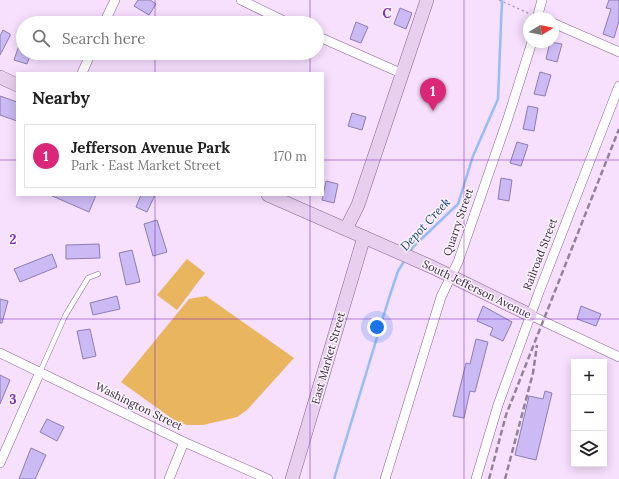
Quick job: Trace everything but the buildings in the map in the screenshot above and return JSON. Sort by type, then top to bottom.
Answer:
[{"type":"street","points":[[107,16],[115,0]]},
{"type":"street","points":[[241,0],[274,16]]},
{"type":"street","points":[[346,229],[358,205],[427,0]]},
{"type":"street","points":[[539,12],[542,0]]},
{"type":"street","points":[[559,26],[619,52]]},
{"type":"street","points":[[324,39],[403,74]]},
{"type":"street","name":"Quarry Street","points":[[385,479],[441,297],[451,276],[508,118],[530,48]]},
{"type":"street","points":[[82,72],[88,60]]},
{"type":"street","points":[[0,77],[16,85]]},
{"type":"street","name":"Railroad Street","points":[[476,479],[498,405],[530,315],[619,86]]},
{"type":"street","name":"South Jefferson Avenue","points":[[270,196],[408,256],[619,357]]},
{"type":"street","name":"East Market Street","points":[[292,479],[364,237]]},
{"type":"street","name":"Washington Street","points":[[0,353],[184,442],[268,479]]},
{"type":"street","points":[[0,462],[40,372]]},
{"type":"street","points":[[168,479],[184,442]]},
{"type":"lane","points":[[40,372],[65,316],[88,278],[98,274]]},
{"type":"path","points":[[499,0],[525,12]]},
{"type":"shaded area","points":[[187,259],[205,273],[177,310],[157,295]]},
{"type":"shaded area","points":[[206,296],[294,358],[247,410],[237,417],[203,425],[187,425],[174,420],[121,382],[189,299]]},
{"type":"waterway","name":"Depot Creek","points":[[410,252],[414,246],[458,204],[473,156],[498,99],[502,0]]},
{"type":"waterway","name":"Depot Creek","points":[[334,479],[389,298],[398,271],[405,260]]},
{"type":"railway","points":[[489,479],[506,415],[619,129]]},
{"type":"railway","points":[[505,479],[533,373],[537,345]]},
{"type":"place","name":"Jefferson Avenue Park","points":[[433,111]]}]
